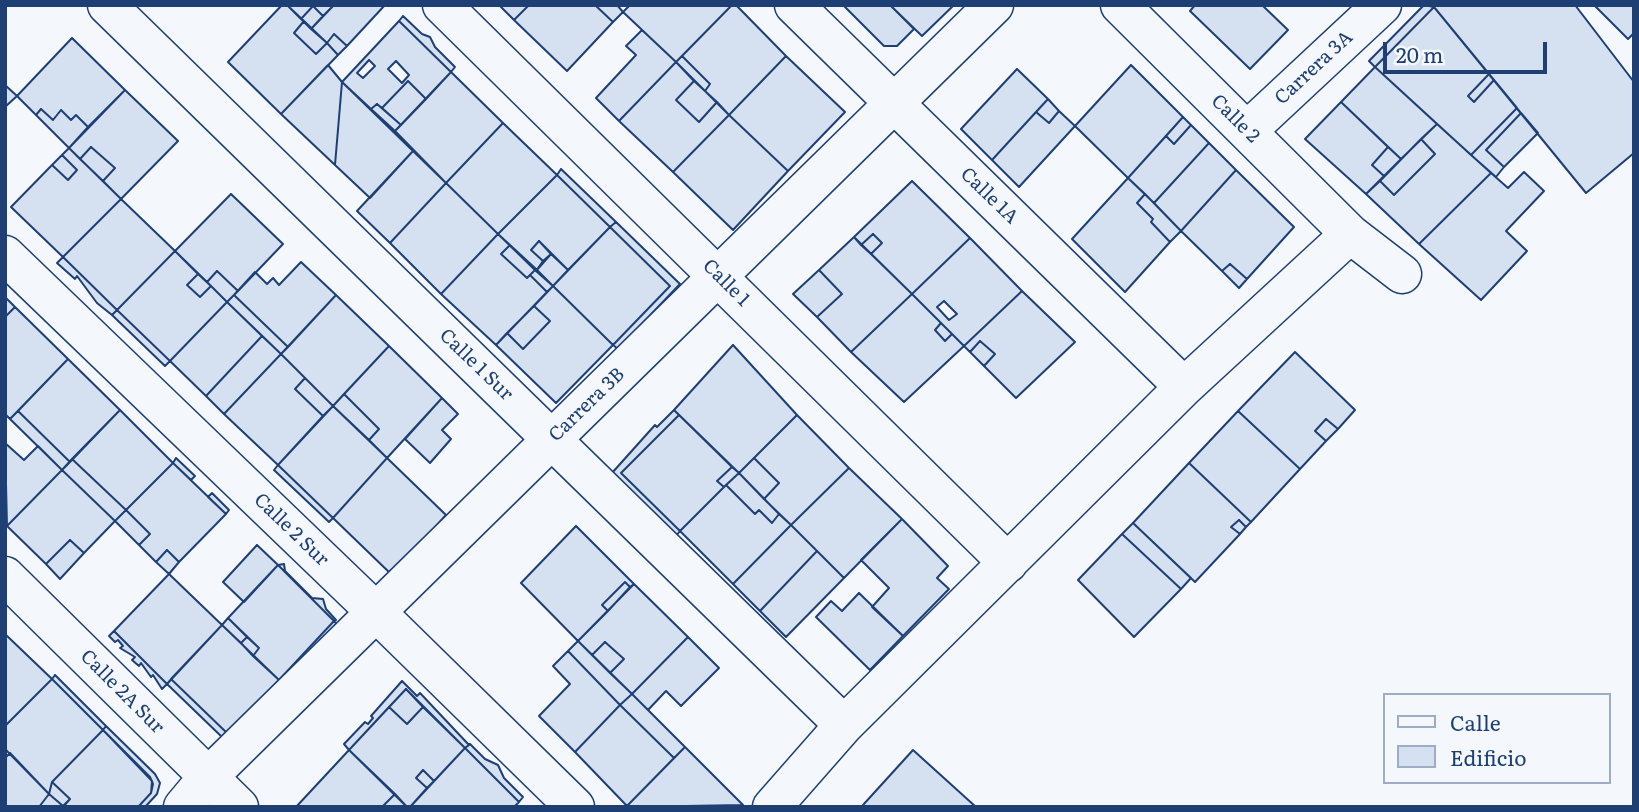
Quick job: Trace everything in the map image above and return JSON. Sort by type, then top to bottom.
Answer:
[{"type":"street","name":"Calle 1 Sur","points":[[107,5],[844,725]]},
{"type":"street","name":"Calle 1","points":[[442,5],[1008,563]]},
{"type":"street","name":"Calle 1A","points":[[794,5],[1184,387]]},
{"type":"street","name":"Carrera 3B","points":[[183,807],[208,777],[994,5]]},
{"type":"street","name":"Calle 2","points":[[1120,5],[1350,234]]},
{"type":"street","name":"Carrera 3A","points":[[1247,131],[1382,5]]},
{"type":"street","points":[[772,807],[844,725],[1184,387],[1350,234],[1402,274]]},
{"type":"street","name":"Calle 2 Sur","points":[[5,255],[575,807]]},
{"type":"street","name":"Calle 2A Sur","points":[[5,576],[239,807]]},
{"type":"building","points":[[282,5],[287,5],[304,21],[294,33],[316,54],[327,43],[338,55],[281,114],[228,62]]},
{"type":"building","points":[[287,5],[334,5],[323,16],[313,6],[301,19]]},
{"type":"building","points":[[334,5],[385,5],[347,46],[334,34],[327,43],[311,29]]},
{"type":"building","points":[[499,5],[529,5],[514,20]]},
{"type":"building","points":[[529,5],[595,5],[613,22],[567,71],[514,20]]},
{"type":"building","points":[[595,5],[617,5],[623,12],[613,22]]},
{"type":"building","points":[[630,5],[732,5],[676,62],[623,12]]},
{"type":"building","points":[[732,5],[736,5],[786,56],[729,115],[705,91],[710,84],[682,56]]},
{"type":"building","points":[[843,5],[890,5],[914,29],[897,46],[884,46]]},
{"type":"building","points":[[890,5],[954,5],[922,36]]},
{"type":"building","points":[[1195,5],[1262,5],[1288,30],[1250,69],[1190,11]]},
{"type":"building","points":[[1424,5],[1434,7],[1375,67],[1369,61]]},
{"type":"building","points":[[1575,5],[1634,82],[1634,153],[1586,193],[1434,7]]},
{"type":"building","points":[[1594,5],[1634,5],[1634,33],[1628,39]]},
{"type":"building","points":[[313,6],[323,16],[311,29],[301,19]]},
{"type":"building","points":[[1434,7],[1489,74],[1468,96],[1474,102],[1494,80],[1517,108],[1471,155],[1375,67]]},
{"type":"building","points":[[403,16],[422,34],[430,37],[435,47],[455,67],[451,72],[399,21]]},
{"type":"building","points":[[304,21],[327,43],[316,54],[294,33]]},
{"type":"building","points":[[399,21],[451,72],[426,99],[408,81],[382,108],[377,104],[371,109],[342,82]]},
{"type":"building","points":[[642,30],[676,62],[619,121],[596,98],[636,55],[626,46]]},
{"type":"building","points":[[334,34],[347,46],[338,55],[327,43]]},
{"type":"building","points":[[72,38],[125,90],[88,127],[76,115],[71,120],[61,110],[53,120],[41,109],[36,115],[17,96]]},
{"type":"building","points":[[682,56],[710,84],[705,91],[676,62]]},
{"type":"building","points":[[786,56],[845,112],[788,171],[729,115]]},
{"type":"building","points":[[369,60],[375,66],[363,78],[357,73]]},
{"type":"building","points":[[396,61],[409,75],[402,83],[388,69]]},
{"type":"building","points":[[676,62],[694,81],[676,100],[699,122],[717,102],[729,115],[673,172],[619,121]]},
{"type":"building","points":[[328,65],[342,82],[335,165],[281,114]]},
{"type":"building","points":[[1131,65],[1183,117],[1128,178],[1075,126]]},
{"type":"building","points":[[1375,67],[1437,124],[1401,159],[1341,102]]},
{"type":"building","points":[[1017,69],[1048,99],[992,160],[961,129]]},
{"type":"building","points":[[451,72],[503,123],[446,183],[395,131]]},
{"type":"building","points":[[1489,74],[1494,80],[1474,102],[1468,96]]},
{"type":"building","points":[[408,81],[426,99],[401,125],[382,108]]},
{"type":"building","points":[[694,81],[717,102],[699,122],[676,100]]},
{"type":"building","points":[[342,82],[413,151],[370,198],[335,165]]},
{"type":"building","points":[[5,85],[17,96],[5,107]]},
{"type":"building","points":[[125,90],[178,141],[121,199],[103,181],[115,168],[91,147],[80,159],[69,148]]},
{"type":"building","points":[[1048,99],[1059,111],[1049,123],[1036,112]]},
{"type":"building","points":[[1341,102],[1388,147],[1372,165],[1384,176],[1366,194],[1305,139]]},
{"type":"building","points":[[377,104],[401,125],[395,131],[371,109]]},
{"type":"building","points":[[1517,108],[1521,113],[1486,150],[1504,167],[1496,177],[1471,155]]},
{"type":"building","points":[[41,109],[53,120],[61,110],[71,120],[76,115],[88,127],[69,148],[36,115]]},
{"type":"building","points":[[1059,111],[1075,126],[1019,187],[992,160],[1036,112],[1049,123]]},
{"type":"building","points":[[1521,113],[1538,133],[1504,167],[1486,150]]},
{"type":"building","points":[[729,115],[788,171],[733,230],[673,172]]},
{"type":"building","points":[[1183,117],[1191,125],[1174,144],[1166,136]]},
{"type":"building","points":[[503,123],[557,175],[498,234],[446,183]]},
{"type":"building","points":[[1437,124],[1491,173],[1419,244],[1366,194],[1380,181],[1394,195],[1435,154],[1421,139]]},
{"type":"building","points":[[1191,125],[1209,143],[1154,203],[1128,178],[1166,136],[1174,144]]},
{"type":"building","points":[[1421,139],[1435,154],[1394,195],[1380,181]]},
{"type":"building","points":[[1209,143],[1236,170],[1181,231],[1154,203]]},
{"type":"building","points":[[91,147],[115,168],[103,181],[80,159]]},
{"type":"building","points":[[1388,147],[1401,159],[1384,176],[1372,165]]},
{"type":"building","points":[[69,148],[121,199],[63,257],[11,207],[52,165],[68,180],[77,170],[62,155]]},
{"type":"building","points":[[413,151],[446,183],[390,243],[357,211]]},
{"type":"building","points":[[62,155],[77,170],[68,180],[52,165]]},
{"type":"building","points":[[561,169],[616,222],[610,227],[557,175]]},
{"type":"building","points":[[1236,170],[1294,227],[1247,279],[1230,264],[1222,271],[1181,231]]},
{"type":"building","points":[[1524,172],[1544,191],[1506,231],[1527,251],[1481,300],[1419,244],[1491,173],[1508,188]]},
{"type":"building","points":[[557,175],[610,227],[568,270],[539,241],[531,250],[543,261],[536,271],[498,234]]},
{"type":"building","points":[[1128,178],[1145,194],[1137,203],[1170,242],[1125,292],[1072,239]]},
{"type":"building","points":[[912,181],[970,238],[912,294],[871,254],[882,243],[873,234],[861,245],[854,237]]},
{"type":"building","points":[[446,183],[498,234],[441,294],[390,243]]},
{"type":"building","points":[[231,194],[283,244],[238,291],[217,271],[207,282],[175,251]]},
{"type":"building","points":[[1145,194],[1181,231],[1170,242],[1137,203]]},
{"type":"building","points":[[121,199],[175,251],[117,310],[63,257]]},
{"type":"building","points":[[616,222],[680,284],[618,349],[613,345],[670,286],[610,227]]},
{"type":"building","points":[[610,227],[670,286],[613,345],[553,286]]},
{"type":"building","points":[[498,234],[510,245],[501,254],[527,278],[530,275],[547,292],[496,345],[441,294]]},
{"type":"building","points":[[873,234],[882,243],[871,254],[861,245]]},
{"type":"building","points":[[854,237],[912,294],[851,352],[817,317],[842,294],[819,270]]},
{"type":"building","points":[[970,238],[1022,291],[964,346],[912,294]]},
{"type":"building","points":[[539,241],[551,254],[543,261],[531,250]]},
{"type":"building","points":[[510,245],[536,269],[527,278],[501,254]]},
{"type":"building","points":[[175,251],[198,274],[187,285],[200,297],[211,286],[227,302],[170,361],[117,310]]},
{"type":"building","points":[[551,254],[568,270],[553,286],[536,271]]},
{"type":"building","points":[[63,257],[117,310],[112,315],[97,303],[77,276],[75,279],[57,263]]},
{"type":"building","points":[[301,262],[336,295],[288,347],[234,295],[255,272],[267,284],[273,278],[279,285]]},
{"type":"building","points":[[1230,264],[1247,279],[1239,288],[1222,271]]},
{"type":"building","points":[[536,269],[553,286],[547,292],[530,275]]},
{"type":"building","points":[[819,270],[842,294],[817,317],[793,294]]},
{"type":"building","points":[[217,271],[238,291],[227,302],[207,282]]},
{"type":"building","points":[[198,274],[211,286],[200,297],[187,285]]},
{"type":"building","points":[[553,286],[613,345],[556,403],[496,345],[507,333],[523,349],[550,321],[534,306]]},
{"type":"building","points":[[1022,291],[1075,342],[1016,398],[984,366],[995,354],[980,341],[970,352],[964,346]]},
{"type":"building","points":[[912,294],[941,323],[935,330],[945,341],[952,334],[964,346],[904,402],[851,352]]},
{"type":"building","points":[[234,295],[288,347],[281,354],[227,302]]},
{"type":"building","points":[[336,295],[389,346],[333,406],[281,354]]},
{"type":"building","points":[[5,297],[15,307],[5,317]]},
{"type":"building","points":[[944,301],[957,314],[949,320],[937,307]]},
{"type":"building","points":[[227,302],[262,336],[206,396],[170,361]]},
{"type":"building","points":[[534,306],[550,321],[523,349],[507,333]]},
{"type":"building","points":[[15,307],[68,359],[10,419],[5,414],[5,317]]},
{"type":"building","points":[[117,310],[170,361],[165,366],[112,315]]},
{"type":"building","points":[[941,323],[952,334],[945,341],[935,330]]},
{"type":"building","points":[[262,336],[281,354],[224,414],[206,396]]},
{"type":"building","points":[[980,341],[995,354],[984,366],[970,352]]},
{"type":"building","points":[[733,345],[797,415],[739,473],[674,410]]},
{"type":"building","points":[[389,346],[442,398],[387,458],[369,440],[379,429],[344,394]]},
{"type":"building","points":[[1295,352],[1355,410],[1338,429],[1326,419],[1315,431],[1326,441],[1300,469],[1238,411]]},
{"type":"building","points":[[281,354],[305,378],[295,389],[323,416],[278,465],[224,414]]},
{"type":"building","points":[[68,359],[120,410],[70,462],[18,411]]},
{"type":"building","points":[[305,378],[333,406],[323,416],[295,389]]},
{"type":"building","points":[[344,394],[379,429],[369,440],[333,406]]},
{"type":"building","points":[[442,398],[458,414],[442,430],[451,439],[430,463],[405,439]]},
{"type":"building","points":[[333,406],[387,458],[333,518],[278,465]]},
{"type":"building","points":[[120,410],[173,463],[126,510],[72,459]]},
{"type":"building","points":[[674,410],[679,415],[621,473],[680,531],[676,536],[612,473],[655,425],[657,427]]},
{"type":"building","points":[[18,411],[70,462],[62,470],[10,419]]},
{"type":"building","points":[[1238,411],[1300,469],[1251,522],[1189,463]]},
{"type":"building","points":[[679,415],[732,467],[717,481],[724,487],[680,531],[621,473]]},
{"type":"building","points":[[797,415],[849,468],[791,525],[764,499],[779,483],[754,458]]},
{"type":"building","points":[[1326,419],[1338,429],[1326,441],[1315,431]]},
{"type":"building","points":[[5,443],[24,460],[38,446],[62,470],[7,526]]},
{"type":"building","points":[[176,458],[195,476],[191,480],[173,463]]},
{"type":"building","points":[[387,458],[446,515],[392,575],[333,518]]},
{"type":"building","points":[[754,458],[779,483],[764,499],[739,473]]},
{"type":"building","points":[[72,459],[126,510],[115,521],[62,470]]},
{"type":"building","points":[[173,463],[226,514],[179,562],[167,550],[156,562],[139,545],[150,534],[126,510]]},
{"type":"building","points":[[1189,463],[1251,522],[1246,527],[1239,520],[1231,527],[1240,534],[1195,582],[1133,523]]},
{"type":"building","points":[[278,465],[333,518],[329,522],[274,470]]},
{"type":"building","points":[[732,467],[739,473],[724,487],[717,481]]},
{"type":"building","points":[[849,468],[902,519],[844,578],[791,525]]},
{"type":"building","points":[[62,470],[115,521],[84,553],[70,540],[46,564],[7,526]]},
{"type":"building","points":[[739,473],[779,514],[772,523],[759,510],[755,514],[726,485]]},
{"type":"building","points":[[726,485],[755,514],[759,510],[772,523],[779,514],[791,525],[733,584],[680,531]]},
{"type":"building","points":[[212,493],[229,510],[226,514],[208,497]]},
{"type":"building","points":[[126,510],[150,534],[139,545],[115,521]]},
{"type":"building","points":[[902,519],[948,566],[937,578],[949,589],[903,636],[872,607],[889,588],[861,560]]},
{"type":"building","points":[[1239,520],[1246,527],[1240,534],[1231,527]]},
{"type":"building","points":[[1133,523],[1191,578],[1181,589],[1122,534]]},
{"type":"building","points":[[791,525],[817,551],[760,611],[733,584]]},
{"type":"building","points":[[576,526],[634,584],[630,587],[625,582],[602,605],[608,611],[578,641],[521,583]]},
{"type":"building","points":[[1122,534],[1181,589],[1134,637],[1078,580]]},
{"type":"building","points":[[70,540],[84,553],[60,579],[46,564]]},
{"type":"building","points":[[257,545],[278,565],[244,602],[223,582]]},
{"type":"building","points":[[167,550],[179,562],[169,574],[156,562]]},
{"type":"building","points":[[817,551],[844,578],[786,637],[760,611]]},
{"type":"building","points":[[284,564],[285,571],[312,598],[323,599],[326,609],[336,620],[334,621],[278,565]]},
{"type":"building","points":[[278,565],[334,621],[279,680],[253,656],[259,648],[228,618]]},
{"type":"building","points":[[169,574],[222,625],[167,684],[114,631]]},
{"type":"building","points":[[625,582],[630,587],[608,611],[602,605]]},
{"type":"building","points":[[634,584],[688,637],[632,694],[610,673],[624,659],[605,642],[592,655],[578,641]]},
{"type":"building","points":[[859,593],[903,636],[870,670],[816,617],[831,601],[842,611]]},
{"type":"building","points":[[228,618],[247,637],[241,643],[222,625]]},
{"type":"building","points":[[334,621],[339,626],[282,684],[279,680]]},
{"type":"building","points":[[222,625],[279,680],[228,734],[171,679]]},
{"type":"building","points":[[114,631],[167,684],[162,689],[141,663],[139,666],[132,660],[135,657],[120,648],[123,646],[118,640],[115,642],[109,636]]},
{"type":"building","points":[[5,634],[52,679],[5,726]]},
{"type":"building","points":[[247,637],[259,648],[253,656],[241,643]]},
{"type":"building","points":[[688,637],[719,668],[681,706],[666,691],[648,710],[632,694]]},
{"type":"building","points":[[578,641],[632,694],[620,705],[568,651]]},
{"type":"building","points":[[605,642],[624,659],[610,673],[592,655]]},
{"type":"building","points":[[568,651],[620,705],[575,752],[539,716],[570,684],[553,666]]},
{"type":"building","points":[[55,675],[106,726],[103,730],[52,679]]},
{"type":"building","points":[[52,679],[103,730],[52,782],[49,794],[5,749],[5,726]]},
{"type":"building","points":[[171,679],[228,734],[223,738],[167,684]]},
{"type":"building","points":[[402,681],[417,696],[420,693],[469,745],[465,748],[406,689],[349,750],[344,744],[365,722],[368,724],[373,718],[371,716]]},
{"type":"building","points":[[406,689],[423,707],[407,724],[389,707]]},
{"type":"building","points":[[632,694],[685,747],[674,758],[620,705]]},
{"type":"building","points":[[620,705],[674,758],[627,806],[575,752]]},
{"type":"building","points":[[389,707],[407,724],[423,707],[465,748],[434,781],[423,770],[416,778],[427,788],[410,807],[349,750]]},
{"type":"building","points":[[106,726],[155,774],[160,783],[157,794],[145,807],[138,807],[151,793],[152,781],[103,730]]},
{"type":"building","points":[[103,730],[150,777],[153,784],[151,793],[138,807],[63,807],[70,799],[52,782]]},
{"type":"building","points":[[470,744],[485,759],[498,765],[504,778],[523,797],[519,802],[465,748]]},
{"type":"building","points":[[685,747],[743,805],[628,807],[627,806]]},
{"type":"building","points":[[465,748],[519,802],[514,807],[410,807]]},
{"type":"building","points":[[349,750],[395,794],[382,807],[296,807]]},
{"type":"building","points":[[913,750],[976,807],[865,807],[863,805]]},
{"type":"building","points":[[10,753],[49,794],[39,807],[5,807],[5,758]]},
{"type":"building","points":[[423,770],[434,781],[427,788],[416,778]]},
{"type":"building","points":[[52,782],[70,799],[63,806],[49,794]]},
{"type":"building","points":[[49,794],[63,806],[63,807],[39,807]]},
{"type":"building","points":[[395,794],[407,807],[382,807]]}]
